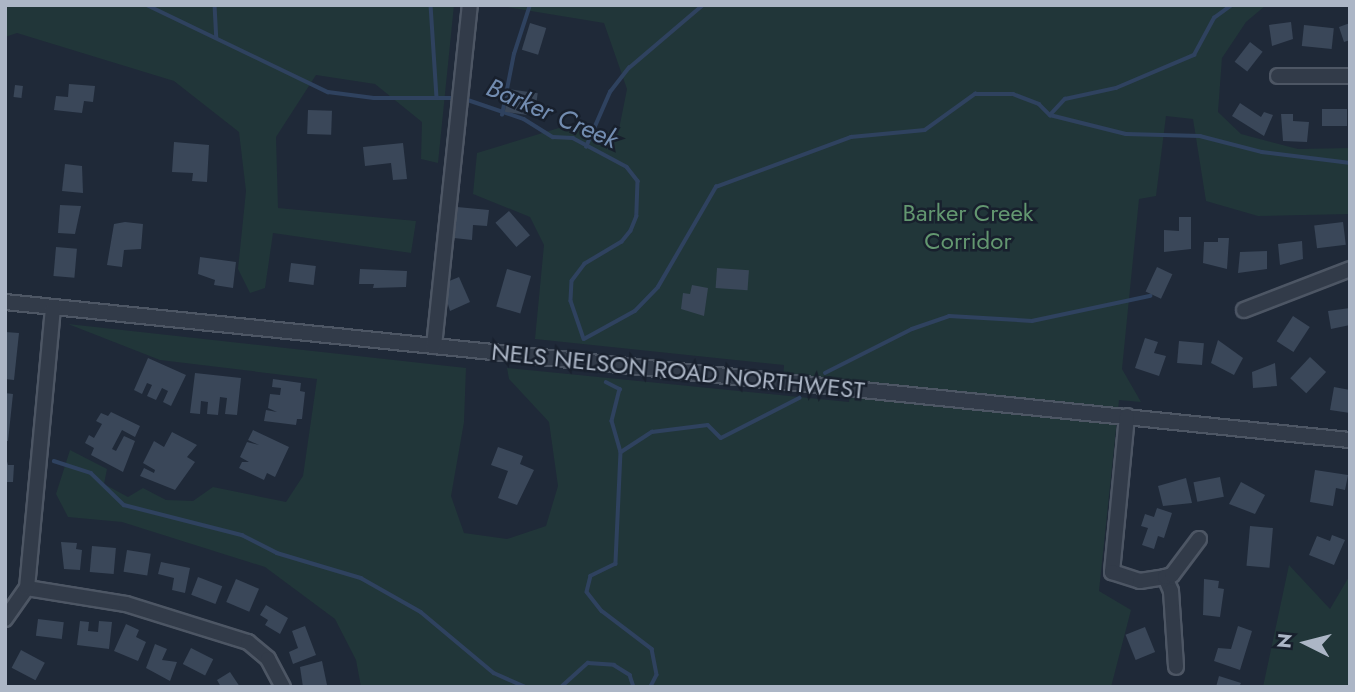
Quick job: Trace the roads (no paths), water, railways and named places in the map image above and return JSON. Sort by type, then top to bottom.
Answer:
[{"type":"street","points":[[435,346],[470,5]]},
{"type":"street","points":[[1278,76],[1350,76]]},
{"type":"street","points":[[1244,310],[1350,269]]},
{"type":"street","name":"NELS NELSON ROAD NORTHWEST","points":[[5,302],[1350,440]]},
{"type":"street","points":[[5,620],[27,588],[53,307]]},
{"type":"street","points":[[1127,416],[1112,572],[1140,581],[1169,576],[1199,539]]},
{"type":"street","points":[[1169,576],[1176,667]]},
{"type":"street","points":[[27,588],[126,604],[248,642],[268,659],[283,687]]},
{"type":"waterway","name":"Barker Creek","points":[[147,5],[328,92],[374,98],[457,98]]},
{"type":"waterway","points":[[215,5],[217,38]]},
{"type":"waterway","points":[[431,5],[437,97]]},
{"type":"waterway","points":[[502,115],[514,54],[530,5]]},
{"type":"waterway","points":[[586,147],[610,92],[629,68],[703,5]]},
{"type":"waterway","points":[[1050,115],[1065,99],[1116,88],[1194,55],[1214,18],[1232,5]]},
{"type":"waterway","points":[[465,99],[524,119],[553,137],[573,138],[627,167],[638,181],[637,216],[631,231],[622,242],[585,264],[572,281],[571,301],[584,339],[635,311],[658,287],[716,187],[851,137],[925,130],[975,94],[1013,94],[1039,104],[1050,115],[1126,134],[1200,136],[1262,152],[1350,163]]},
{"type":"waterway","points":[[825,373],[912,329],[949,316],[1032,321],[1150,296]]},
{"type":"waterway","name":"Barker Creek","points":[[606,382],[620,389],[612,421],[621,452],[616,564],[591,576],[587,592],[602,611],[652,649],[657,675],[651,687]]},
{"type":"waterway","points":[[621,452],[652,432],[708,425],[721,438],[799,398]]},
{"type":"waterway","points":[[54,461],[91,473],[124,505],[242,535],[277,553],[361,578],[421,612],[494,673],[526,687]]},
{"type":"waterway","points":[[561,687],[588,663],[614,665],[630,675],[634,687]]},
{"type":"park label","name":"Barker Creek Corridor","points":[[968,227]]}]
